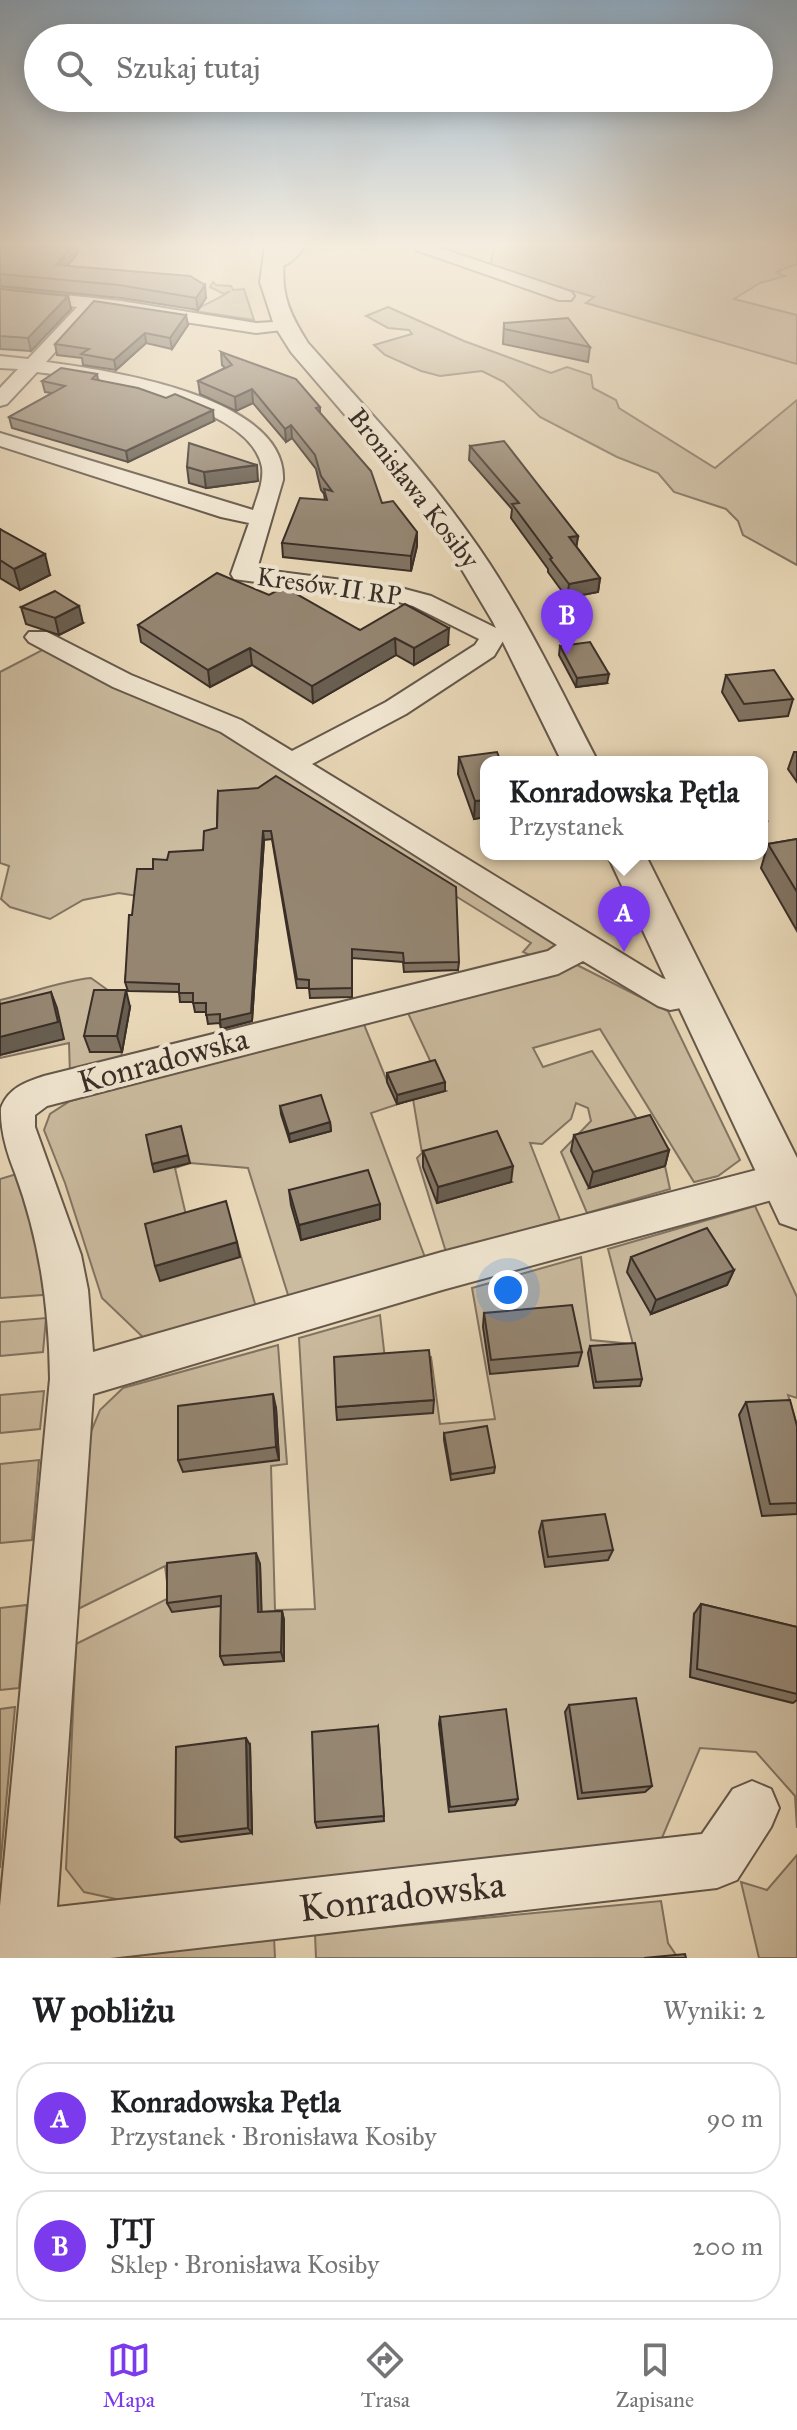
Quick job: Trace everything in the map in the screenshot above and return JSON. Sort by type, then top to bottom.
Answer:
[{"type":"street","points":[[0,400],[56,338]]},
{"type":"street","name":"Bronisława Kosiby","points":[[294,338],[441,515],[484,578],[503,633],[576,756]]},
{"type":"street","name":"Kresów II RP","points":[[0,362],[56,367],[163,391],[240,424],[262,443],[274,467],[243,574],[397,594],[503,633]]},
{"type":"street","name":"Kresów II RP","points":[[0,439],[229,512],[260,518]]},
{"type":"street","points":[[291,763],[396,708],[485,650],[503,633]]},
{"type":"street","points":[[38,637],[122,681],[231,726],[580,946],[670,997],[696,994]]},
{"type":"street","points":[[72,1379],[442,1271],[790,1194],[629,860]]},
{"type":"street","name":"Konradowska","points":[[580,946],[558,961],[30,1096],[20,1108],[16,1120],[63,1264],[70,1311],[72,1379],[25,1948],[717,1860],[752,1808]]},
{"type":"shaded area","points":[[397,338],[458,338],[551,373],[567,367],[591,375],[593,388],[616,400],[619,408],[715,468],[797,400],[797,565],[743,535],[738,521],[726,509],[674,492],[658,473],[617,457],[540,417],[504,382],[482,371],[440,376],[421,371],[385,355],[374,345]]},
{"type":"shaded area","points":[[708,338],[797,338],[797,364]]},
{"type":"shaded area","points":[[50,646],[229,728],[561,943],[553,952],[534,957],[523,952],[531,943],[277,785],[218,837],[205,856],[137,896],[119,893],[83,900],[50,919],[10,907],[1,899],[9,866],[0,863],[0,672]]},
{"type":"shaded area","points":[[577,965],[668,1011],[740,1160],[718,1176],[694,1182],[600,1029],[533,1048],[543,1067],[592,1051],[645,1131],[589,1188],[665,1166],[670,1189],[587,1213],[561,1152],[591,1121],[588,1108],[576,1103],[571,1119],[542,1144],[530,1143],[560,1220],[446,1252],[417,1158],[422,1153],[413,1099],[371,1113],[426,1260],[289,1298],[248,1168],[190,1163],[175,1168],[189,1228],[229,1216],[256,1307],[146,1340],[102,1298],[65,1183],[44,1130],[50,1114],[70,1101],[363,1022],[387,1081],[434,1069],[407,1011]]},
{"type":"shaded area","points":[[91,978],[112,993],[90,1052],[122,1052],[121,1058],[70,1075],[69,1043],[0,1058],[0,1055],[63,1039],[0,1023],[0,1000]]},
{"type":"shaded area","points":[[20,1173],[56,1294],[0,1298],[0,1179]]},
{"type":"shaded area","points":[[755,1206],[797,1297],[797,1398],[788,1395],[797,1425],[797,1828],[795,1796],[756,1752],[700,1748],[656,1852],[125,1901],[84,1892],[66,1869],[76,1644],[169,1598],[165,1566],[78,1609],[87,1441],[100,1410],[123,1388],[278,1345],[287,1464],[271,1466],[275,1610],[315,1609],[299,1338],[380,1315],[385,1359],[431,1357],[440,1424],[495,1419],[472,1288],[581,1257],[591,1340],[633,1344],[608,1249]],"holes":[[[694,1614],[792,1703],[690,1677]]]},
{"type":"shaded area","points":[[46,1318],[43,1352],[0,1356],[0,1322]]},
{"type":"shaded area","points":[[44,1391],[40,1429],[0,1433],[0,1395]]},
{"type":"shaded area","points":[[39,1460],[32,1540],[0,1543],[0,1464]]},
{"type":"shaded area","points":[[27,1605],[19,1688],[0,1690],[0,1608]]},
{"type":"shaded area","points":[[15,1707],[0,1868],[0,1709]]},
{"type":"shaded area","points":[[797,1855],[797,1958],[759,1958],[741,1882],[767,1890]]},
{"type":"shaded area","points":[[661,1901],[668,1943],[678,1958],[316,1958],[315,1934]]},
{"type":"shaded area","points":[[274,1937],[275,1958],[120,1958]]},
{"type":"building","points":[[60,338],[139,338],[114,360],[81,354],[89,349],[55,344]]},
{"type":"building","points":[[549,338],[583,338],[590,347]]},
{"type":"building","points":[[221,352],[296,379],[320,407],[316,408],[371,471],[382,503],[393,501],[417,532],[411,556],[282,543],[300,498],[327,500],[324,489],[332,491],[321,476],[315,455],[291,425],[285,429],[252,389],[235,397],[198,381],[232,365]]},
{"type":"building","points":[[61,368],[97,374],[92,379],[138,388],[166,398],[175,394],[213,410],[126,451],[9,417],[65,386],[42,381]]},
{"type":"building","points":[[504,441],[578,536],[569,537],[600,578],[569,584],[512,504],[519,503],[470,446]]},
{"type":"building","points":[[189,443],[257,465],[204,472],[187,467]]},
{"type":"building","points":[[0,529],[45,554],[14,569],[0,560]]},
{"type":"building","points":[[217,573],[269,595],[284,587],[360,630],[405,604],[449,628],[414,648],[395,638],[312,686],[250,648],[208,670],[138,625]]},
{"type":"building","points":[[55,591],[79,606],[55,618],[21,607]]},
{"type":"building","points":[[590,642],[609,674],[577,678],[560,646]]},
{"type":"building","points":[[774,670],[793,699],[744,704],[726,675]]},
{"type":"building","points":[[497,752],[499,756],[480,756],[480,801],[475,801],[459,757]]},
{"type":"building","points":[[276,776],[456,887],[459,962],[404,963],[403,953],[352,949],[352,988],[309,989],[309,980],[297,979],[271,831],[263,831],[251,1013],[220,1020],[220,1014],[206,1015],[206,1003],[193,1003],[193,993],[179,993],[179,984],[125,982],[129,915],[132,915],[137,869],[153,869],[153,859],[167,860],[169,852],[203,850],[204,831],[217,828],[218,791],[258,788]]},
{"type":"building","points":[[797,839],[797,892],[768,844]]},
{"type":"building","points":[[94,990],[126,990],[117,1036],[84,1036]]},
{"type":"building","points":[[51,992],[58,1022],[0,1037],[0,1004]]},
{"type":"building","points":[[435,1060],[445,1082],[397,1095],[387,1073]]},
{"type":"building","points":[[321,1095],[330,1122],[289,1134],[280,1106]]},
{"type":"building","points":[[650,1115],[669,1150],[593,1172],[574,1135]]},
{"type":"building","points":[[181,1126],[188,1155],[152,1164],[146,1135]]},
{"type":"building","points":[[497,1131],[513,1166],[438,1187],[423,1151]]},
{"type":"building","points":[[368,1170],[380,1204],[299,1225],[289,1190]]},
{"type":"building","points":[[226,1201],[237,1242],[155,1266],[145,1224]]},
{"type":"building","points":[[707,1228],[734,1270],[656,1300],[631,1257]]},
{"type":"building","points":[[572,1305],[582,1352],[491,1360],[484,1313]]},
{"type":"building","points":[[635,1343],[642,1379],[596,1382],[590,1346]]},
{"type":"building","points":[[429,1350],[434,1400],[336,1407],[334,1357]]},
{"type":"building","points":[[273,1394],[276,1447],[178,1460],[178,1406]]},
{"type":"building","points":[[790,1400],[797,1426],[797,1503],[770,1504],[746,1402]]},
{"type":"building","points":[[487,1426],[495,1467],[451,1474],[444,1433]]},
{"type":"building","points":[[605,1514],[613,1550],[548,1557],[542,1521]]},
{"type":"building","points":[[256,1553],[258,1612],[282,1611],[281,1652],[220,1656],[221,1596],[167,1603],[167,1563]]},
{"type":"building","points":[[701,1604],[797,1627],[797,1694],[697,1669]]},
{"type":"building","points":[[636,1698],[652,1786],[582,1793],[569,1705]]},
{"type":"building","points":[[506,1709],[518,1799],[450,1807],[440,1717]]},
{"type":"building","points":[[378,1726],[384,1816],[315,1822],[312,1732]]},
{"type":"building","points":[[246,1738],[248,1828],[175,1837],[176,1747]]},
{"type":"building","points":[[685,1954],[686,1958],[644,1958]]},
{"type":"place","name":"JTJ","points":[[567,655]]},
{"type":"place","name":"Konradowska Pętla","points":[[624,952]]}]
